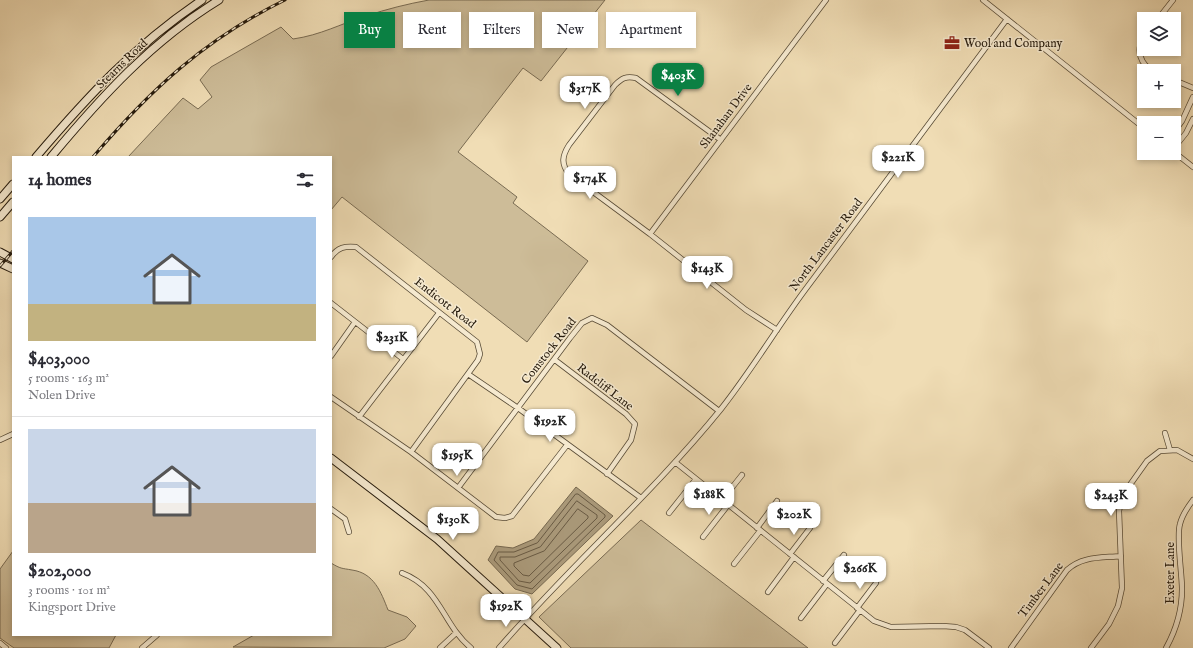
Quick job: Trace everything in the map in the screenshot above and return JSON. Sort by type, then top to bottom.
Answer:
[{"type":"main road","name":"Stearns Road","points":[[37,156],[82,103],[114,70],[170,22],[202,0]]},
{"type":"main road","name":"Stearns Road","points":[[52,156],[92,108],[146,54],[178,28],[220,0]]},
{"type":"main road","points":[[0,200],[12,185]]},
{"type":"main road","points":[[0,217],[12,203]]},
{"type":"main road","points":[[0,252],[12,258]]},
{"type":"main road","points":[[0,263],[12,269]]},
{"type":"main road","points":[[332,459],[437,539],[557,648]]},
{"type":"street","name":"Shanahan Drive","points":[[650,234],[826,0]]},
{"type":"street","points":[[983,0],[1137,122]]},
{"type":"street","points":[[1163,12],[1172,0]]},
{"type":"street","name":"North Lancaster Road","points":[[499,648],[525,618],[675,462],[720,411],[743,381],[804,291],[1007,19]]},
{"type":"street","points":[[721,140],[636,78],[626,77],[615,85],[564,152],[563,160],[565,168],[569,174],[650,234],[746,310],[777,330]]},
{"type":"street","points":[[1181,83],[1193,88]]},
{"type":"street","points":[[1181,122],[1193,97]]},
{"type":"street","points":[[1181,139],[1193,119]]},
{"type":"street","points":[[1181,158],[1193,167]]},
{"type":"street","name":"Endicott Road","points":[[332,254],[334,251],[344,246],[356,247],[477,342],[480,354],[478,360],[411,452]]},
{"type":"street","points":[[332,304],[403,359]]},
{"type":"street","points":[[359,417],[439,313]]},
{"type":"street","name":"Comstock Road","points":[[458,488],[582,323],[592,318],[607,325],[720,411]]},
{"type":"street","points":[[332,355],[355,322]]},
{"type":"street","name":"Radcliff Lane","points":[[554,360],[626,414],[635,424],[631,440],[607,474]]},
{"type":"street","points":[[468,374],[518,408],[566,445],[641,498]]},
{"type":"street","points":[[332,398],[411,452],[496,517],[505,518],[512,516],[566,445]]},
{"type":"street","points":[[1165,433],[1170,450]]},
{"type":"street","points":[[0,440],[12,434]]},
{"type":"street","points":[[1091,648],[1109,624],[1118,606],[1122,588],[1119,511],[1122,496],[1147,461],[1160,451],[1177,450],[1193,459]]},
{"type":"street","points":[[675,462],[874,621],[891,627],[956,627],[965,630],[989,648]]},
{"type":"street","points":[[722,500],[742,475]]},
{"type":"street","points":[[669,513],[696,479]]},
{"type":"street","name":"Exeter Lane","points":[[1166,648],[1173,635],[1179,614],[1182,590],[1179,526],[1184,513],[1193,500]]},
{"type":"street","points":[[734,564],[777,502]]},
{"type":"street","points":[[703,537],[728,505]]},
{"type":"street","points":[[332,510],[345,519],[349,532]]},
{"type":"street","points":[[768,592],[810,528]]},
{"type":"street","points":[[801,618],[844,555]]},
{"type":"street","name":"Timber Lane","points":[[1011,648],[1067,570],[1075,562],[1087,558],[1121,556]]},
{"type":"street","points":[[402,573],[411,576],[436,598],[442,612],[456,633],[470,648]]},
{"type":"street","points":[[835,643],[876,583]]},
{"type":"street","points":[[440,648],[456,633]]},
{"type":"street","points":[[142,648],[156,636]]},
{"type":"street","points":[[0,643],[6,648]]},
{"type":"street","points":[[980,648],[984,644]]},
{"type":"shaded area","points":[[429,0],[605,0],[596,12],[542,12],[542,48],[567,48],[541,81],[523,68],[458,152],[517,197],[513,203],[588,261],[527,342],[342,197],[332,209],[332,156],[129,156],[183,98],[198,109],[212,97],[200,80],[211,67],[281,27],[293,39],[322,32],[344,24],[344,48],[395,48],[395,12],[379,12]]},
{"type":"shaded area","points":[[641,520],[808,648],[571,648],[539,617]]},
{"type":"shaded area","points":[[12,552],[12,636],[115,636],[109,648],[14,648],[0,638],[0,569]]},
{"type":"shaded area","points":[[332,564],[341,568],[360,572],[366,575],[376,584],[388,610],[407,617],[416,626],[405,639],[384,648],[233,647],[252,636],[332,636]]},
{"type":"water","points":[[576,487],[613,516],[532,594],[515,589],[488,560],[496,546],[513,548],[534,539]]},
{"type":"railway","points":[[94,156],[136,110],[180,68],[229,32],[256,15],[285,0]]},
{"type":"railway","points":[[0,266],[12,252]]},
{"type":"place","name":"Wool and Company","points":[[952,43]]}]
